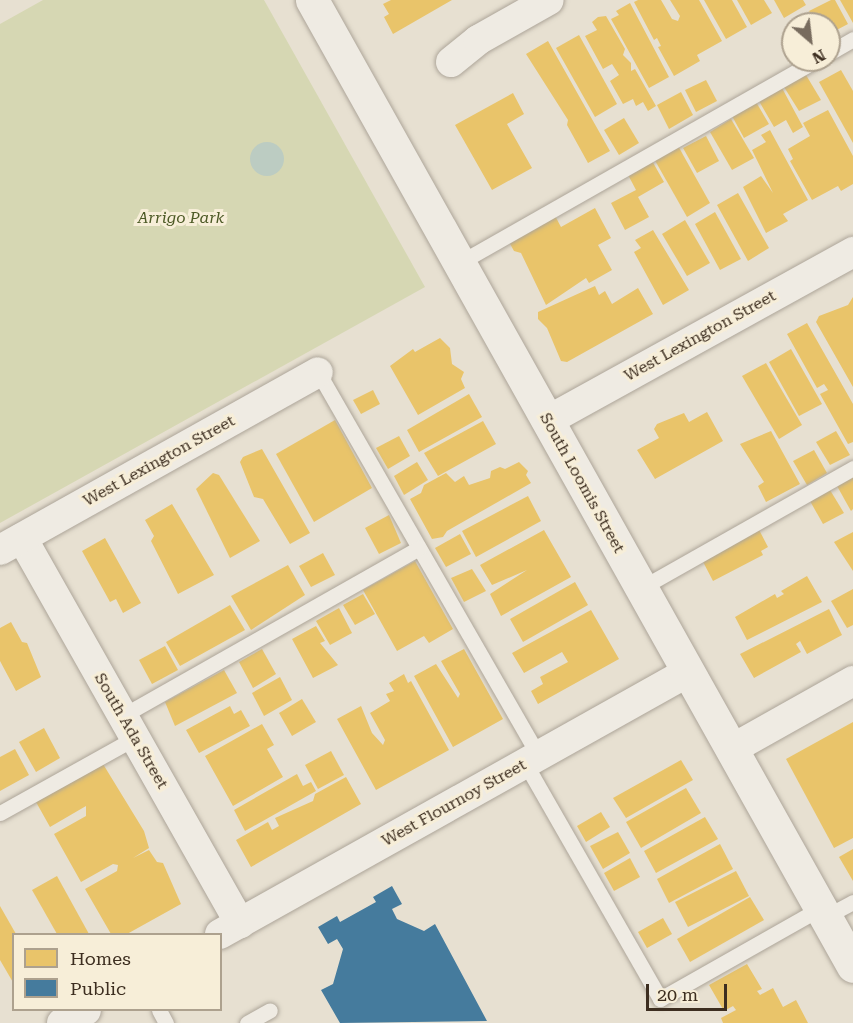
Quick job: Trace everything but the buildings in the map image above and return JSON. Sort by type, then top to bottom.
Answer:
[{"type":"street","name":"South Loomis Street","points":[[312,0],[688,672],[732,748],[833,909],[853,966]]},
{"type":"street","points":[[450,62],[478,40],[546,1]]},
{"type":"street","name":"West Lexington Street","points":[[547,421],[853,252]]},
{"type":"street","name":"West Lexington Street","points":[[11,544],[318,372]]},
{"type":"street","name":"South Ada Street","points":[[11,544],[128,727],[230,929]]},
{"type":"street","name":"West Flournoy Street","points":[[230,929],[688,672]]},
{"type":"street","points":[[732,748],[853,681]]},
{"type":"street","points":[[62,1023],[84,1011]]},
{"type":"lane","points":[[459,263],[796,72]]},
{"type":"lane","points":[[318,372],[420,548],[660,999],[833,909]]},
{"type":"lane","points":[[641,588],[853,468]]},
{"type":"lane","points":[[0,813],[128,727],[420,548]]},
{"type":"lane","points":[[247,1023],[270,1010]]},
{"type":"green space","name":"Arrigo Park","points":[[43,0],[264,0],[425,287],[0,523],[0,24]]},
{"type":"shaded area","points":[[267,142],[279,147],[284,159],[279,171],[267,176],[255,171],[250,159],[255,147]]}]
